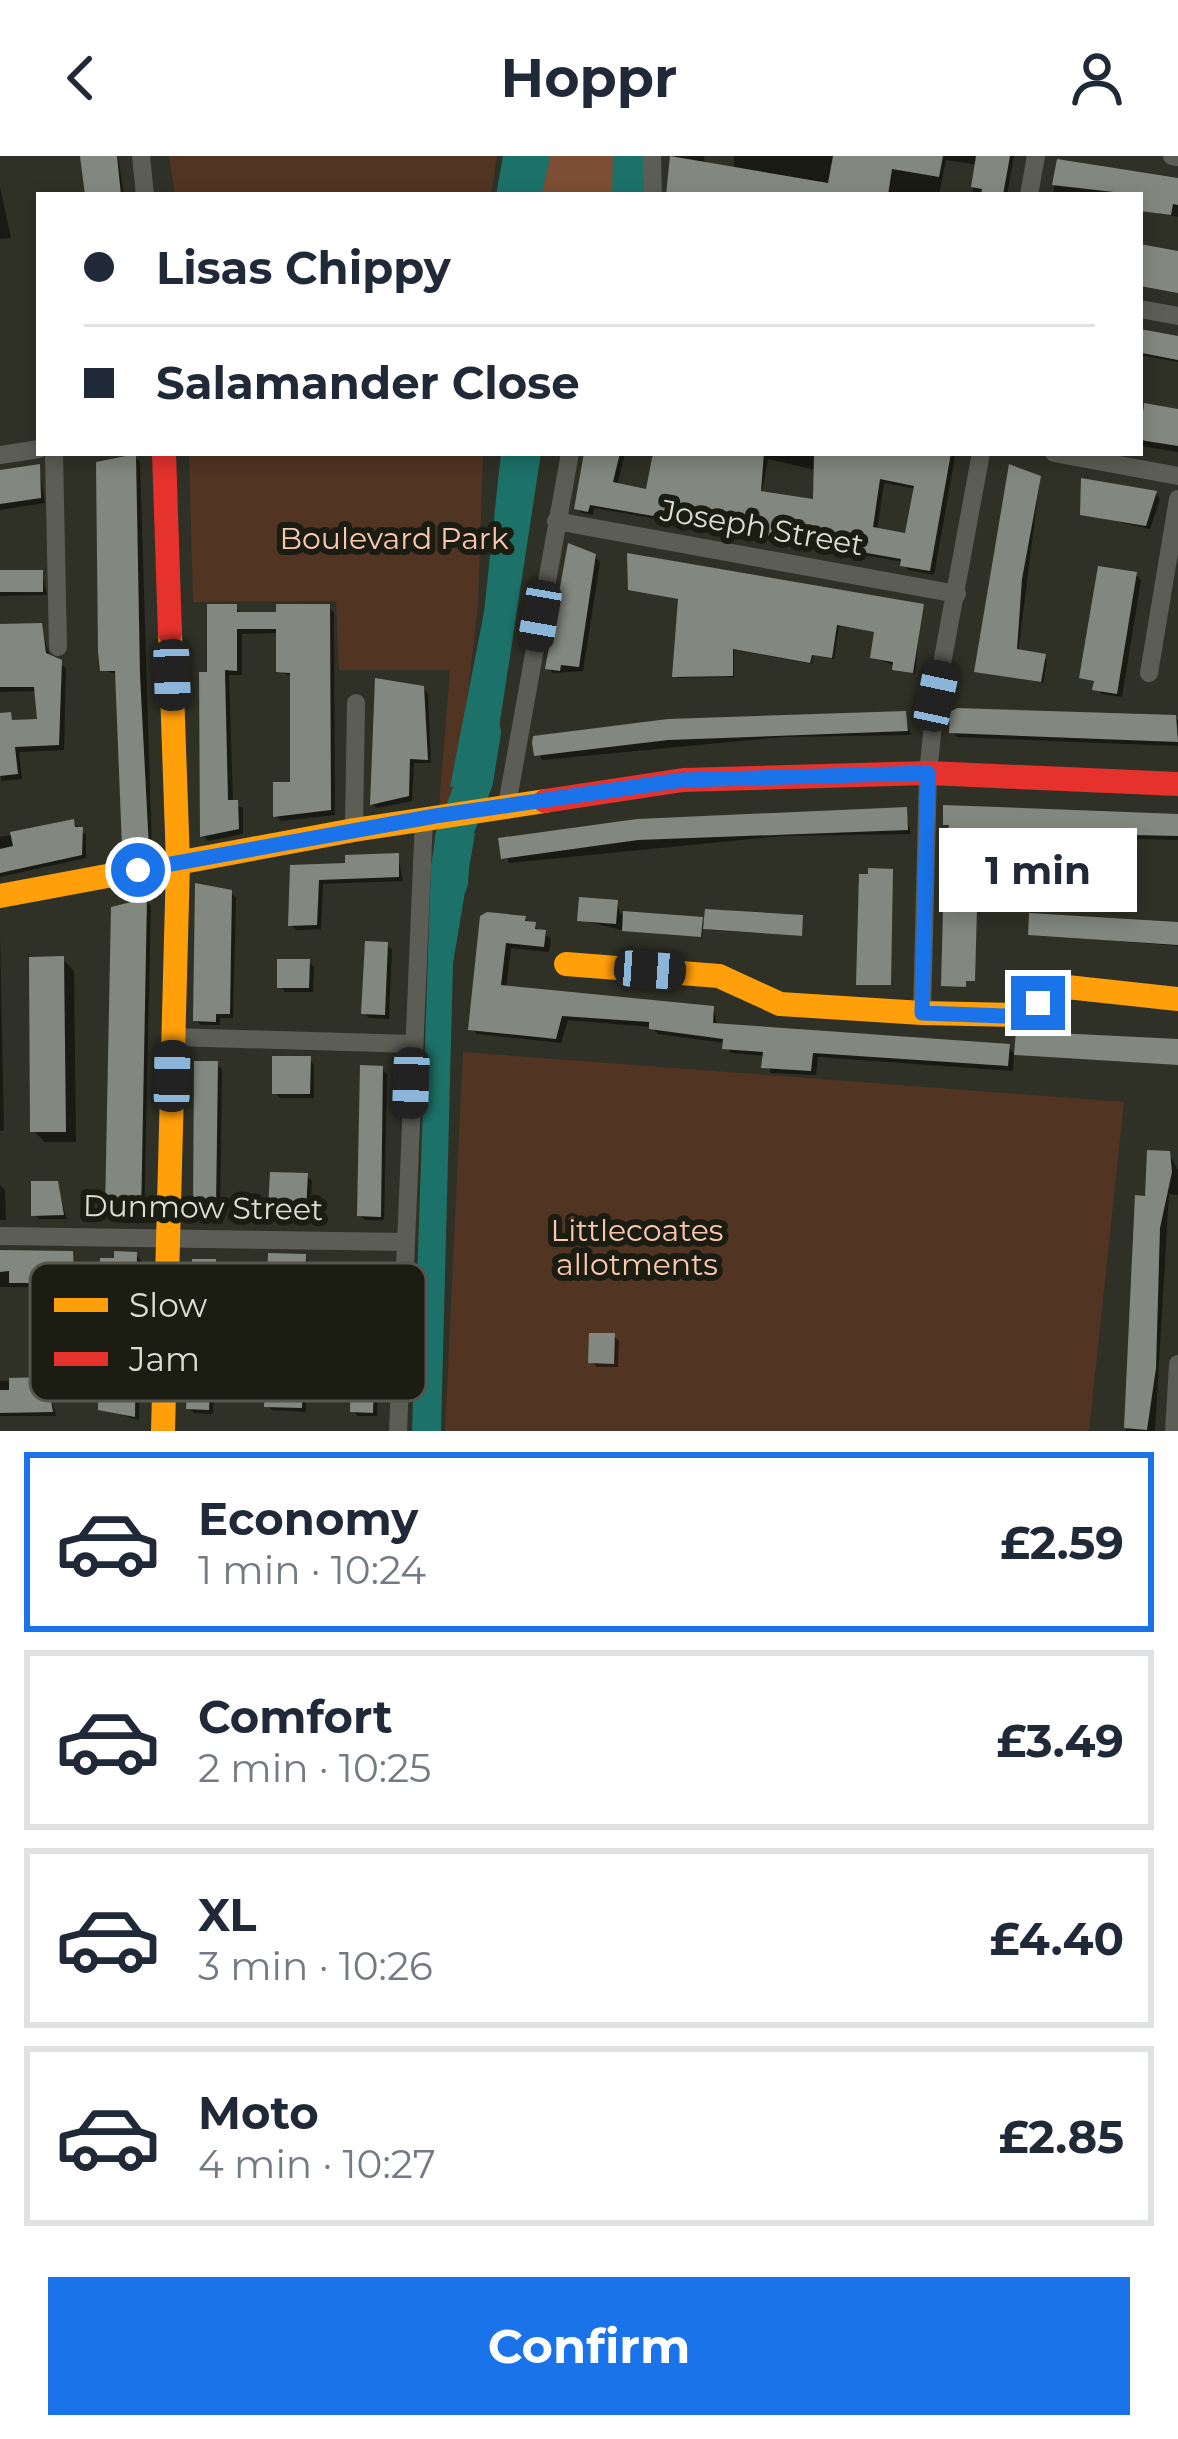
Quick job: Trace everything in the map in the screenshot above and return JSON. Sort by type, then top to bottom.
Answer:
[{"type":"street","points":[[141,156],[145,192]]},
{"type":"street","points":[[652,156],[653,192]]},
{"type":"street","points":[[1030,192],[1036,156]]},
{"type":"street","points":[[1143,310],[1178,316]]},
{"type":"street","points":[[0,455],[36,449]]},
{"type":"street","points":[[54,456],[58,647]]},
{"type":"street","points":[[164,456],[178,863],[167,1263]]},
{"type":"street","points":[[502,806],[569,456]]},
{"type":"street","points":[[922,1013],[928,773],[936,696],[980,456]]},
{"type":"street","points":[[1070,456],[1178,476]]},
{"type":"street","points":[[1149,673],[1178,499]]},
{"type":"street","name":"Joseph Street","points":[[556,521],[957,595]]},
{"type":"street","points":[[354,830],[356,703]]},
{"type":"street","points":[[0,896],[354,830],[683,780],[928,773],[1178,784]]},
{"type":"street","points":[[404,1263],[413,1044],[430,818]]},
{"type":"street","points":[[566,964],[730,978],[780,1004],[922,1013],[1016,1015],[1067,988],[1178,999]]},
{"type":"street","points":[[173,1037],[413,1044]]},
{"type":"street","name":"Dunmow Street","points":[[0,1236],[168,1234],[405,1242]]},
{"type":"street","points":[[1174,1431],[1178,1364]]},
{"type":"street","points":[[163,1431],[164,1401]]},
{"type":"street","points":[[398,1431],[399,1401]]},
{"type":"green space","points":[[169,156],[497,156],[491,192],[175,192]]},
{"type":"green space","name":"Boulevard Park","points":[[189,456],[483,456],[478,606],[455,804],[439,808],[450,670],[339,670],[336,601],[193,602]]},
{"type":"green space","name":"Littlecoates allotments","points":[[463,1052],[1124,1102],[1089,1431],[445,1431]]},
{"type":"shaded area","points":[[533,156],[618,156],[615,192],[525,192]]},
{"type":"water","points":[[503,156],[532,156],[524,192],[497,192]]},
{"type":"water","points":[[501,456],[541,456],[492,774],[450,787],[484,612]]},
{"type":"water","points":[[475,833],[453,963],[441,1431],[412,1431],[413,1401],[426,1401],[426,1263],[418,1263],[435,841]]},
{"type":"building","points":[[80,156],[117,156],[121,192],[85,192]]},
{"type":"building","points":[[670,156],[828,183],[833,156],[943,156],[939,177],[892,169],[888,192],[666,192]]},
{"type":"building","points":[[976,156],[1010,156],[1004,192],[971,187]]},
{"type":"building","points":[[1057,159],[1178,178],[1178,205],[1173,204],[1171,215],[1143,211],[1143,192],[1052,185]]},
{"type":"building","points":[[1143,245],[1178,251],[1178,293],[1143,287]]},
{"type":"building","points":[[1143,330],[1178,336],[1178,360],[1143,353]]},
{"type":"building","points":[[1144,403],[1178,409],[1178,446],[1143,440]]},
{"type":"building","points":[[136,456],[149,848],[122,847],[115,671],[100,671],[98,652],[96,462]]},
{"type":"building","points":[[583,456],[619,456],[613,482],[646,489],[652,456],[764,456],[761,491],[813,499],[814,456],[950,456],[930,571],[900,566],[901,559],[590,505],[588,512],[574,509]],"holes":[[[880,479],[914,486],[905,533],[873,527]]]},
{"type":"building","points":[[40,464],[41,498],[0,504],[0,470]]},
{"type":"building","points":[[1009,464],[1041,476],[1022,579],[1017,649],[1046,654],[1041,682],[974,672]]},
{"type":"building","points":[[1081,478],[1157,491],[1146,526],[1080,515]]},
{"type":"building","points":[[568,543],[596,554],[579,667],[561,665],[560,671],[545,669]]},
{"type":"building","points":[[627,553],[924,604],[913,673],[892,670],[893,662],[870,658],[874,632],[837,625],[832,658],[812,655],[810,663],[733,649],[733,676],[672,677],[678,599],[628,590]]},
{"type":"building","points":[[1098,566],[1137,572],[1117,694],[1092,690],[1094,681],[1079,678]]},
{"type":"building","points":[[0,570],[43,570],[43,592],[0,592]]},
{"type":"building","points":[[207,604],[237,604],[237,612],[276,612],[276,604],[330,604],[331,810],[273,817],[273,782],[290,782],[290,673],[276,672],[276,629],[237,629],[237,671],[225,670],[228,800],[238,800],[239,829],[200,837],[199,672],[207,672]]},
{"type":"building","points":[[42,623],[46,653],[62,660],[59,745],[15,747],[18,774],[0,776],[0,713],[11,712],[12,720],[37,719],[34,687],[0,687],[0,624]]},
{"type":"building","points":[[375,678],[424,686],[428,760],[410,759],[409,796],[370,805]]},
{"type":"building","points":[[957,708],[1176,715],[1178,742],[949,733],[950,712]]},
{"type":"building","points":[[906,711],[908,731],[668,740],[534,756],[532,743],[533,736],[668,719]]},
{"type":"building","points":[[943,805],[1178,814],[1178,836],[948,831],[949,825],[943,825]]},
{"type":"building","points":[[907,807],[908,830],[638,840],[501,859],[498,838],[637,819]]},
{"type":"building","points":[[74,819],[75,827],[83,827],[82,855],[0,873],[0,849],[13,846],[10,832]]},
{"type":"building","points":[[399,853],[399,877],[319,880],[317,925],[288,926],[290,865],[345,863],[345,855]]},
{"type":"building","points":[[868,868],[893,869],[891,985],[856,985],[859,874],[868,874]]},
{"type":"building","points":[[944,870],[978,871],[975,981],[966,981],[966,987],[941,986]]},
{"type":"building","points":[[195,883],[232,890],[230,1014],[216,1014],[216,1022],[193,1021]]},
{"type":"building","points":[[579,897],[618,900],[616,924],[577,921]]},
{"type":"building","points":[[147,898],[141,1219],[116,1219],[116,1213],[105,1212],[111,907]]},
{"type":"building","points":[[705,909],[803,915],[802,936],[703,929]]},
{"type":"building","points":[[623,911],[703,917],[701,937],[622,931]]},
{"type":"building","points":[[487,912],[526,916],[525,921],[536,922],[535,929],[546,930],[544,947],[506,943],[501,985],[714,1006],[713,1023],[1010,1044],[1008,1066],[813,1053],[811,1071],[761,1068],[763,1052],[722,1049],[723,1039],[649,1029],[649,1022],[562,1016],[556,1039],[468,1030],[480,916]]},
{"type":"building","points":[[1029,913],[1178,922],[1178,945],[1028,935]]},
{"type":"building","points":[[365,941],[388,942],[385,1015],[361,1014]]},
{"type":"building","points":[[64,956],[66,1132],[30,1132],[29,957]]},
{"type":"building","points":[[277,959],[310,959],[309,988],[277,988]]},
{"type":"building","points":[[1016,1031],[1178,1039],[1178,1065],[1014,1055]]},
{"type":"building","points":[[272,1056],[311,1056],[310,1094],[272,1094]]},
{"type":"building","points":[[194,1061],[218,1061],[216,1210],[193,1210]]},
{"type":"building","points":[[360,1065],[383,1066],[381,1217],[357,1216]]},
{"type":"building","points":[[1147,1150],[1170,1151],[1172,1172],[1160,1228],[1156,1368],[1147,1430],[1124,1428],[1135,1195],[1145,1196]]},
{"type":"building","points":[[270,1172],[308,1173],[306,1211],[268,1210]]},
{"type":"building","points":[[31,1181],[58,1181],[64,1215],[31,1216]]},
{"type":"building","points":[[0,1250],[73,1251],[74,1263],[30,1263],[30,1283],[9,1283],[9,1271],[0,1272]]},
{"type":"building","points":[[114,1251],[137,1252],[137,1263],[100,1263],[100,1258],[114,1258]]},
{"type":"building","points":[[268,1253],[306,1254],[306,1263],[268,1263]]},
{"type":"building","points":[[192,1259],[216,1259],[216,1263],[192,1263]]},
{"type":"building","points":[[589,1333],[615,1333],[614,1364],[588,1363]]},
{"type":"building","points":[[30,1377],[30,1401],[51,1401],[53,1412],[0,1413],[0,1390],[9,1390],[9,1378]]},
{"type":"building","points":[[98,1401],[135,1401],[135,1417],[98,1410]]},
{"type":"building","points":[[186,1401],[209,1401],[209,1410],[186,1409]]},
{"type":"building","points":[[264,1401],[302,1401],[302,1408],[264,1407]]},
{"type":"building","points":[[350,1401],[373,1401],[373,1413],[350,1412]]},
{"type":"waterway","points":[[524,192],[532,156]]},
{"type":"waterway","points":[[630,192],[631,156]]},
{"type":"waterway","points":[[450,882],[453,837],[475,781],[483,732]]},
{"type":"traffic: slow","points":[[167,1263],[178,863],[170,633]]},
{"type":"traffic: slow","points":[[0,896],[354,830],[545,801]]},
{"type":"traffic: slow","points":[[566,964],[719,976],[780,1004],[922,1013],[1016,1015],[1067,987],[1178,999]]},
{"type":"traffic: slow","points":[[163,1431],[164,1401]]},
{"type":"traffic: jam","points":[[164,456],[170,633]]},
{"type":"traffic: jam","points":[[545,801],[683,780],[928,773],[1178,784]]},
{"type":"route","points":[[138,870],[435,816],[683,780],[928,773],[922,1013],[1005,1016],[1038,1003]]}]
